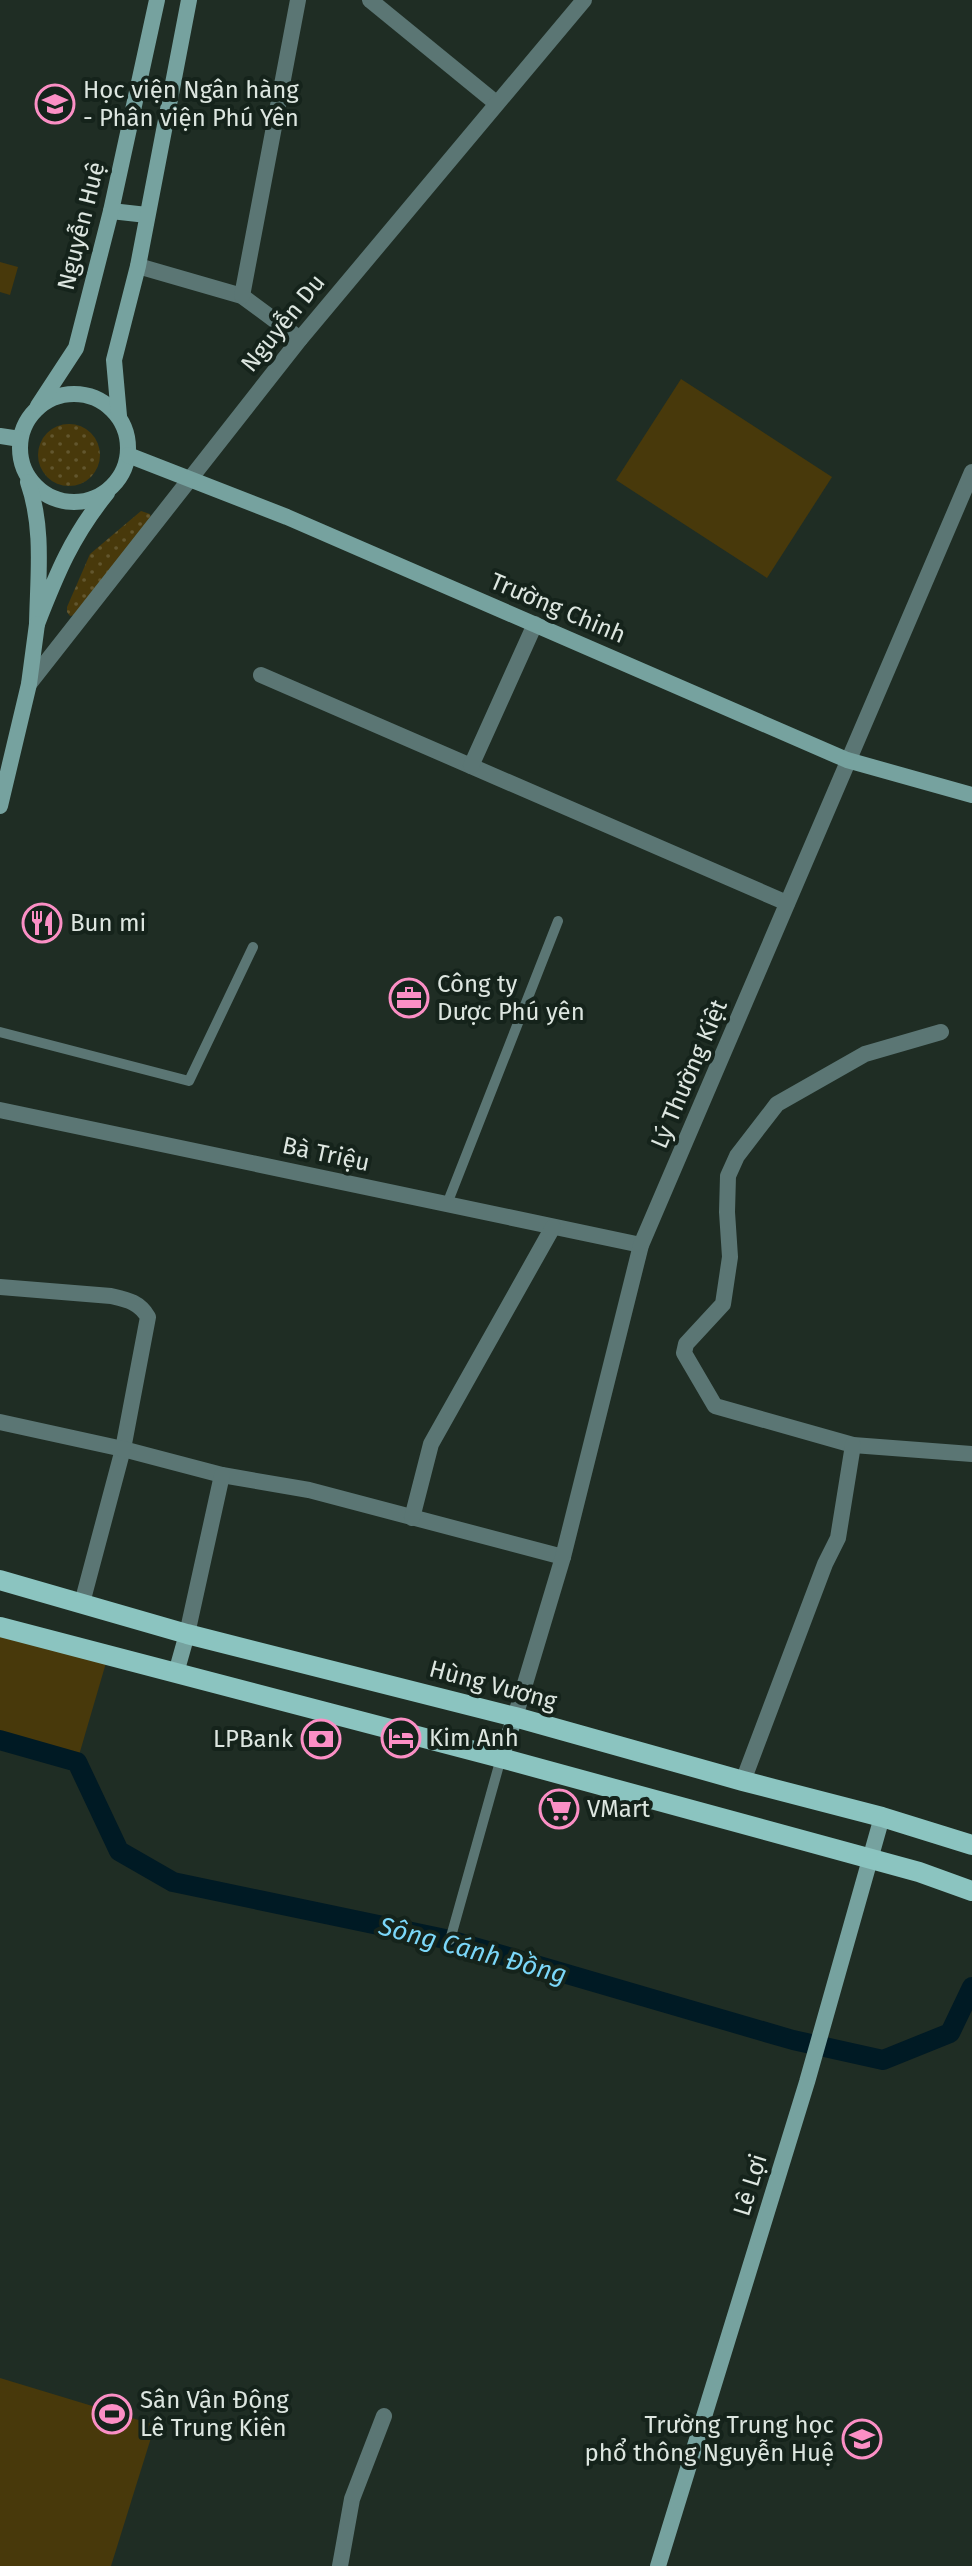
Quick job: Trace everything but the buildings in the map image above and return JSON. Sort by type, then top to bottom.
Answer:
[{"type":"main road","name":"Nguyễn Huệ","points":[[38,406],[76,348],[111,211],[157,0]]},
{"type":"main road","points":[[119,416],[114,360],[138,266],[189,0]]},
{"type":"main road","points":[[111,211],[147,215]]},
{"type":"main road","points":[[0,806],[29,684],[37,624],[40,531],[20,456],[20,439],[26,421],[38,406],[53,397],[71,393],[90,395],[106,403],[119,416],[125,428],[128,455],[123,472],[84,521],[63,560],[37,624]]},
{"type":"main road","points":[[0,436],[20,439]]},
{"type":"main road","name":"Trường Chinh","points":[[128,455],[287,517],[847,760],[972,795]]},
{"type":"main road","points":[[25,473],[42,492],[65,502],[83,502],[113,486]]},
{"type":"main road","name":"Hùng Vương","points":[[0,1580],[187,1634],[515,1717],[882,1817],[972,1845]]},
{"type":"main road","points":[[0,1627],[501,1758],[919,1872],[972,1891]]},
{"type":"main road","points":[[176,1673],[187,1634]]},
{"type":"main road","points":[[501,1758],[515,1717]]},
{"type":"main road","name":"Lê Lợi","points":[[658,2566],[807,2082],[882,1817]]},
{"type":"street","points":[[242,296],[298,0]]},
{"type":"street","points":[[370,0],[496,103]]},
{"type":"street","name":"Nguyễn Du","points":[[29,684],[300,339],[584,0]]},
{"type":"street","points":[[138,266],[242,296],[300,339]]},
{"type":"street","name":"Lý Thường Kiệt","points":[[515,1717],[563,1557],[641,1245],[972,472]]},
{"type":"street","points":[[471,766],[535,624]]},
{"type":"street","points":[[261,675],[787,903]]},
{"type":"street","points":[[941,1032],[865,1054],[777,1104],[737,1156],[728,1176],[730,1257],[723,1304],[686,1344],[684,1353],[715,1406],[853,1445],[972,1454]]},
{"type":"street","name":"Bà Triệu","points":[[0,1110],[641,1245]]},
{"type":"street","points":[[412,1518],[431,1444],[553,1227]]},
{"type":"street","points":[[0,1287],[111,1296],[141,1306],[148,1317],[123,1449],[82,1603]]},
{"type":"street","points":[[0,1422],[222,1475],[309,1490],[563,1557]]},
{"type":"street","points":[[743,1781],[825,1564],[838,1538],[853,1445]]},
{"type":"street","points":[[187,1634],[222,1475]]},
{"type":"street","points":[[340,2566],[352,2499],[384,2416]]},
{"type":"lane","points":[[447,1204],[558,921]]},
{"type":"lane","points":[[0,1032],[189,1081],[253,947]]},
{"type":"lane","points":[[450,1940],[501,1758]]},
{"type":"shaded area","points":[[0,262],[18,267],[10,295],[0,292]]},
{"type":"shaded area","points":[[681,379],[832,477],[767,578],[616,480]]},
{"type":"shaded area","points":[[69,424],[91,433],[100,455],[91,477],[69,486],[47,477],[38,455],[47,433]]},
{"type":"shaded area","points":[[141,511],[150,514],[152,522],[75,615],[70,616],[67,607],[90,554]]},
{"type":"shaded area","points":[[0,1627],[108,1656],[77,1762],[0,1740]]},
{"type":"shaded area","points":[[0,2378],[155,2425],[111,2566],[0,2566]]},
{"type":"waterway","name":"Sông Cánh Đồng","points":[[0,1740],[77,1762],[119,1851],[173,1882],[450,1940],[793,2040],[883,2060],[950,2033],[972,1987]]},
{"type":"place","name":"Học viện Ngân hàng - Phân viện Phú Yên","points":[[55,104]]},
{"type":"place","name":"Bun mi","points":[[42,923]]},
{"type":"place","name":"Công ty Dược Phú yên","points":[[409,998]]},
{"type":"place","name":"Kim Anh","points":[[401,1738]]},
{"type":"place","name":"LPBank","points":[[321,1739]]},
{"type":"place","name":"VMart","points":[[559,1809]]},
{"type":"place","name":"Sân Vận Động Lê Trung Kiên","points":[[112,2414]]},
{"type":"place","name":"Trường Trung học phổ thông Nguyễn Huệ","points":[[862,2439]]}]
